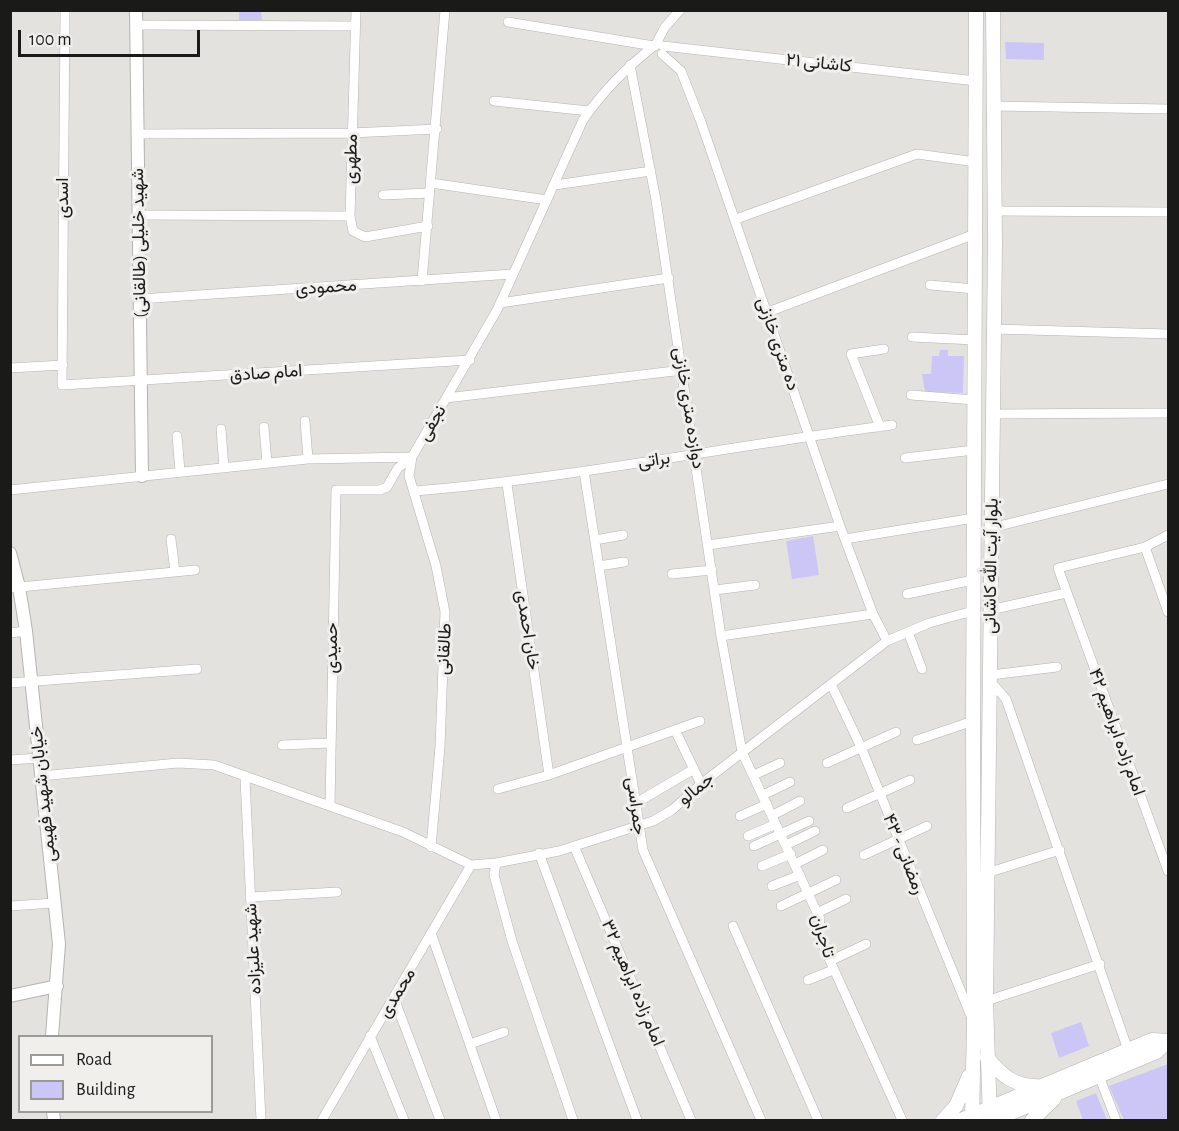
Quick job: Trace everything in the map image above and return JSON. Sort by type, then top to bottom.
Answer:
[{"type":"main road","name":"بلوار آیت الله کاشانی","points":[[976,10],[973,611],[974,1024],[991,1112]]},
{"type":"main road","name":"بلوار آیت الله کاشانی","points":[[969,1115],[980,1058],[986,1001],[994,329],[993,10]]},
{"type":"main road","points":[[973,611],[990,610]]},
{"type":"main road","points":[[991,1112],[1152,1040],[1168,1041]]},
{"type":"main road","points":[[969,1115],[991,1112],[1064,1091],[1156,1052],[1168,1041]]},
{"type":"main road","points":[[943,1120],[956,1106],[980,1058],[1013,1083],[1031,1087],[1050,1085]]},
{"type":"main road","points":[[1032,1120],[1064,1091]]},
{"type":"street","name":"اسدی","points":[[62,385],[65,10]]},
{"type":"street","name":"شهید خلیلی (طالقانی)","points":[[136,10],[142,476]]},
{"type":"street","name":"مطهری","points":[[350,216],[356,10]]},
{"type":"street","points":[[422,281],[446,10]]},
{"type":"street","points":[[658,48],[665,27],[680,10]]},
{"type":"street","name":"کاشانی ۲۱","points":[[508,22],[658,48],[976,81]]},
{"type":"street","points":[[137,26],[356,26]]},
{"type":"street","name":"نجفی","points":[[10,490],[308,459],[412,457],[470,360],[500,303],[589,111],[630,65],[658,48]]},
{"type":"street","name":"ده متری خازنی","points":[[658,48],[681,71],[736,219],[840,526],[873,614],[887,641]]},
{"type":"street","name":"دوازده متری خازنی","points":[[630,65],[669,278],[721,636],[742,752]]},
{"type":"street","points":[[494,100],[589,111]]},
{"type":"street","points":[[993,106],[1168,109]]},
{"type":"street","points":[[137,134],[351,133],[437,129]]},
{"type":"street","points":[[736,219],[917,154],[976,162]]},
{"type":"street","points":[[555,185],[651,171]]},
{"type":"street","points":[[431,183],[547,200]]},
{"type":"street","points":[[383,195],[430,193]]},
{"type":"street","points":[[994,211],[1168,212]]},
{"type":"street","points":[[137,215],[350,216],[353,231],[365,237],[428,226]]},
{"type":"street","points":[[768,312],[975,234]]},
{"type":"street","name":"محمودی","points":[[139,299],[513,274]]},
{"type":"street","points":[[500,303],[669,278]]},
{"type":"street","points":[[930,285],[975,289]]},
{"type":"street","points":[[994,329],[1168,334]]},
{"type":"street","points":[[912,337],[975,340]]},
{"type":"street","points":[[880,427],[851,354],[884,349]]},
{"type":"street","name":"امام صادق","points":[[62,385],[470,360]]},
{"type":"street","points":[[10,368],[63,365]]},
{"type":"street","points":[[446,398],[683,370]]},
{"type":"street","points":[[911,395],[974,400]]},
{"type":"street","points":[[993,414],[1168,412]]},
{"type":"street","points":[[306,421],[308,459]]},
{"type":"street","name":"براتی","points":[[415,491],[507,484],[696,453],[892,425]]},
{"type":"street","points":[[264,427],[267,463]]},
{"type":"street","points":[[221,429],[224,468]]},
{"type":"street","points":[[177,436],[180,471]]},
{"type":"street","points":[[905,458],[974,450]]},
{"type":"street","name":"حمیدی","points":[[330,806],[336,490],[380,490],[387,487],[398,468],[412,457]]},
{"type":"street","name":"طالقانی","points":[[412,457],[410,476],[445,612],[440,747],[431,847]]},
{"type":"street","name":"جمراسی","points":[[584,471],[628,748],[637,827],[643,850],[761,1120]]},
{"type":"street","name":"خان احمدی","points":[[507,484],[549,775]]},
{"type":"street","points":[[991,528],[1168,484]]},
{"type":"street","points":[[845,539],[974,518]]},
{"type":"street","points":[[708,545],[840,526]]},
{"type":"street","points":[[595,540],[623,535]]},
{"type":"street","points":[[1168,535],[1145,547],[1168,612]]},
{"type":"street","points":[[171,539],[175,572]]},
{"type":"street","name":"امام زاده ابراهیم ۴۲","points":[[1145,547],[1058,568],[1168,871]]},
{"type":"street","name":"خیابان شهید فهیمی","points":[[10,553],[15,588],[26,631],[59,944],[52,1035]]},
{"type":"street","points":[[599,566],[624,562]]},
{"type":"street","points":[[15,588],[195,570]]},
{"type":"street","points":[[672,574],[712,570]]},
{"type":"street","points":[[907,594],[974,580]]},
{"type":"street","points":[[715,590],[755,585]]},
{"type":"street","points":[[990,610],[1066,593]]},
{"type":"street","name":"جمالو","points":[[471,865],[496,863],[574,846],[637,827],[672,810],[701,784],[887,641],[973,611]]},
{"type":"street","points":[[721,636],[873,614]]},
{"type":"street","points":[[10,633],[26,631]]},
{"type":"street","points":[[908,632],[922,669]]},
{"type":"street","points":[[1057,666],[991,678],[1006,699],[1128,1050]]},
{"type":"street","points":[[10,683],[197,669]]},
{"type":"street","name":"رمضانی - ۴۳","points":[[831,684],[861,747],[974,1024]]},
{"type":"street","points":[[498,789],[549,775],[700,721]]},
{"type":"street","points":[[917,740],[973,721]]},
{"type":"street","points":[[675,730],[701,784]]},
{"type":"street","points":[[827,763],[896,732]]},
{"type":"street","points":[[282,745],[330,743]]},
{"type":"street","name":"تاجران","points":[[742,752],[820,919],[818,934],[902,1120]]},
{"type":"street","points":[[10,760],[39,758]]},
{"type":"street","points":[[41,776],[197,762],[214,765],[245,778],[403,832],[471,865]]},
{"type":"street","points":[[754,775],[780,763]]},
{"type":"street","points":[[636,803],[694,769]]},
{"type":"street","name":"شهید علیزاده","points":[[245,778],[261,1120]]},
{"type":"street","points":[[847,808],[910,780]]},
{"type":"street","points":[[740,816],[790,782]]},
{"type":"street","points":[[748,836],[800,801]]},
{"type":"street","points":[[754,846],[809,821]]},
{"type":"street","points":[[864,855],[927,826]]},
{"type":"street","points":[[762,866],[815,831]]},
{"type":"street","name":"امام زاده ابراهیم ۳۲","points":[[574,846],[691,1120]]},
{"type":"street","points":[[795,864],[823,850]]},
{"type":"street","points":[[987,873],[1060,850]]},
{"type":"street","points":[[539,854],[637,1120]]},
{"type":"street","points":[[496,863],[494,875],[512,941],[573,1120]]},
{"type":"street","name":"محمدی","points":[[322,1120],[471,865]]},
{"type":"street","points":[[772,886],[800,874]]},
{"type":"street","points":[[781,906],[836,880]]},
{"type":"street","points":[[250,897],[337,892]]},
{"type":"street","points":[[817,913],[846,899]]},
{"type":"street","points":[[10,906],[54,903]]},
{"type":"street","points":[[734,926],[818,1120]]},
{"type":"street","points":[[431,933],[496,1120]]},
{"type":"street","points":[[808,980],[866,944]]},
{"type":"street","points":[[986,1001],[1100,964]]},
{"type":"street","points":[[10,996],[57,986]]},
{"type":"street","points":[[394,998],[440,1120]]},
{"type":"street","points":[[470,1044],[504,1032]]},
{"type":"street","points":[[370,1036],[404,1120]]},
{"type":"street","points":[[1099,1076],[1116,1120]]},
{"type":"building","points":[[239,10],[261,10],[262,20],[239,20]]},
{"type":"building","points":[[1005,42],[1044,43],[1044,60],[1006,59]]},
{"type":"building","points":[[940,350],[948,350],[948,356],[964,356],[963,393],[925,392],[922,374],[931,374],[932,356],[939,356]]},
{"type":"building","points":[[813,536],[819,575],[792,579],[786,541]]},
{"type":"building","points":[[1081,1022],[1089,1046],[1059,1058],[1051,1033]]},
{"type":"building","points":[[1168,1064],[1168,1120],[1124,1120],[1109,1086]]},
{"type":"building","points":[[1096,1093],[1107,1120],[1083,1120],[1076,1101]]}]
